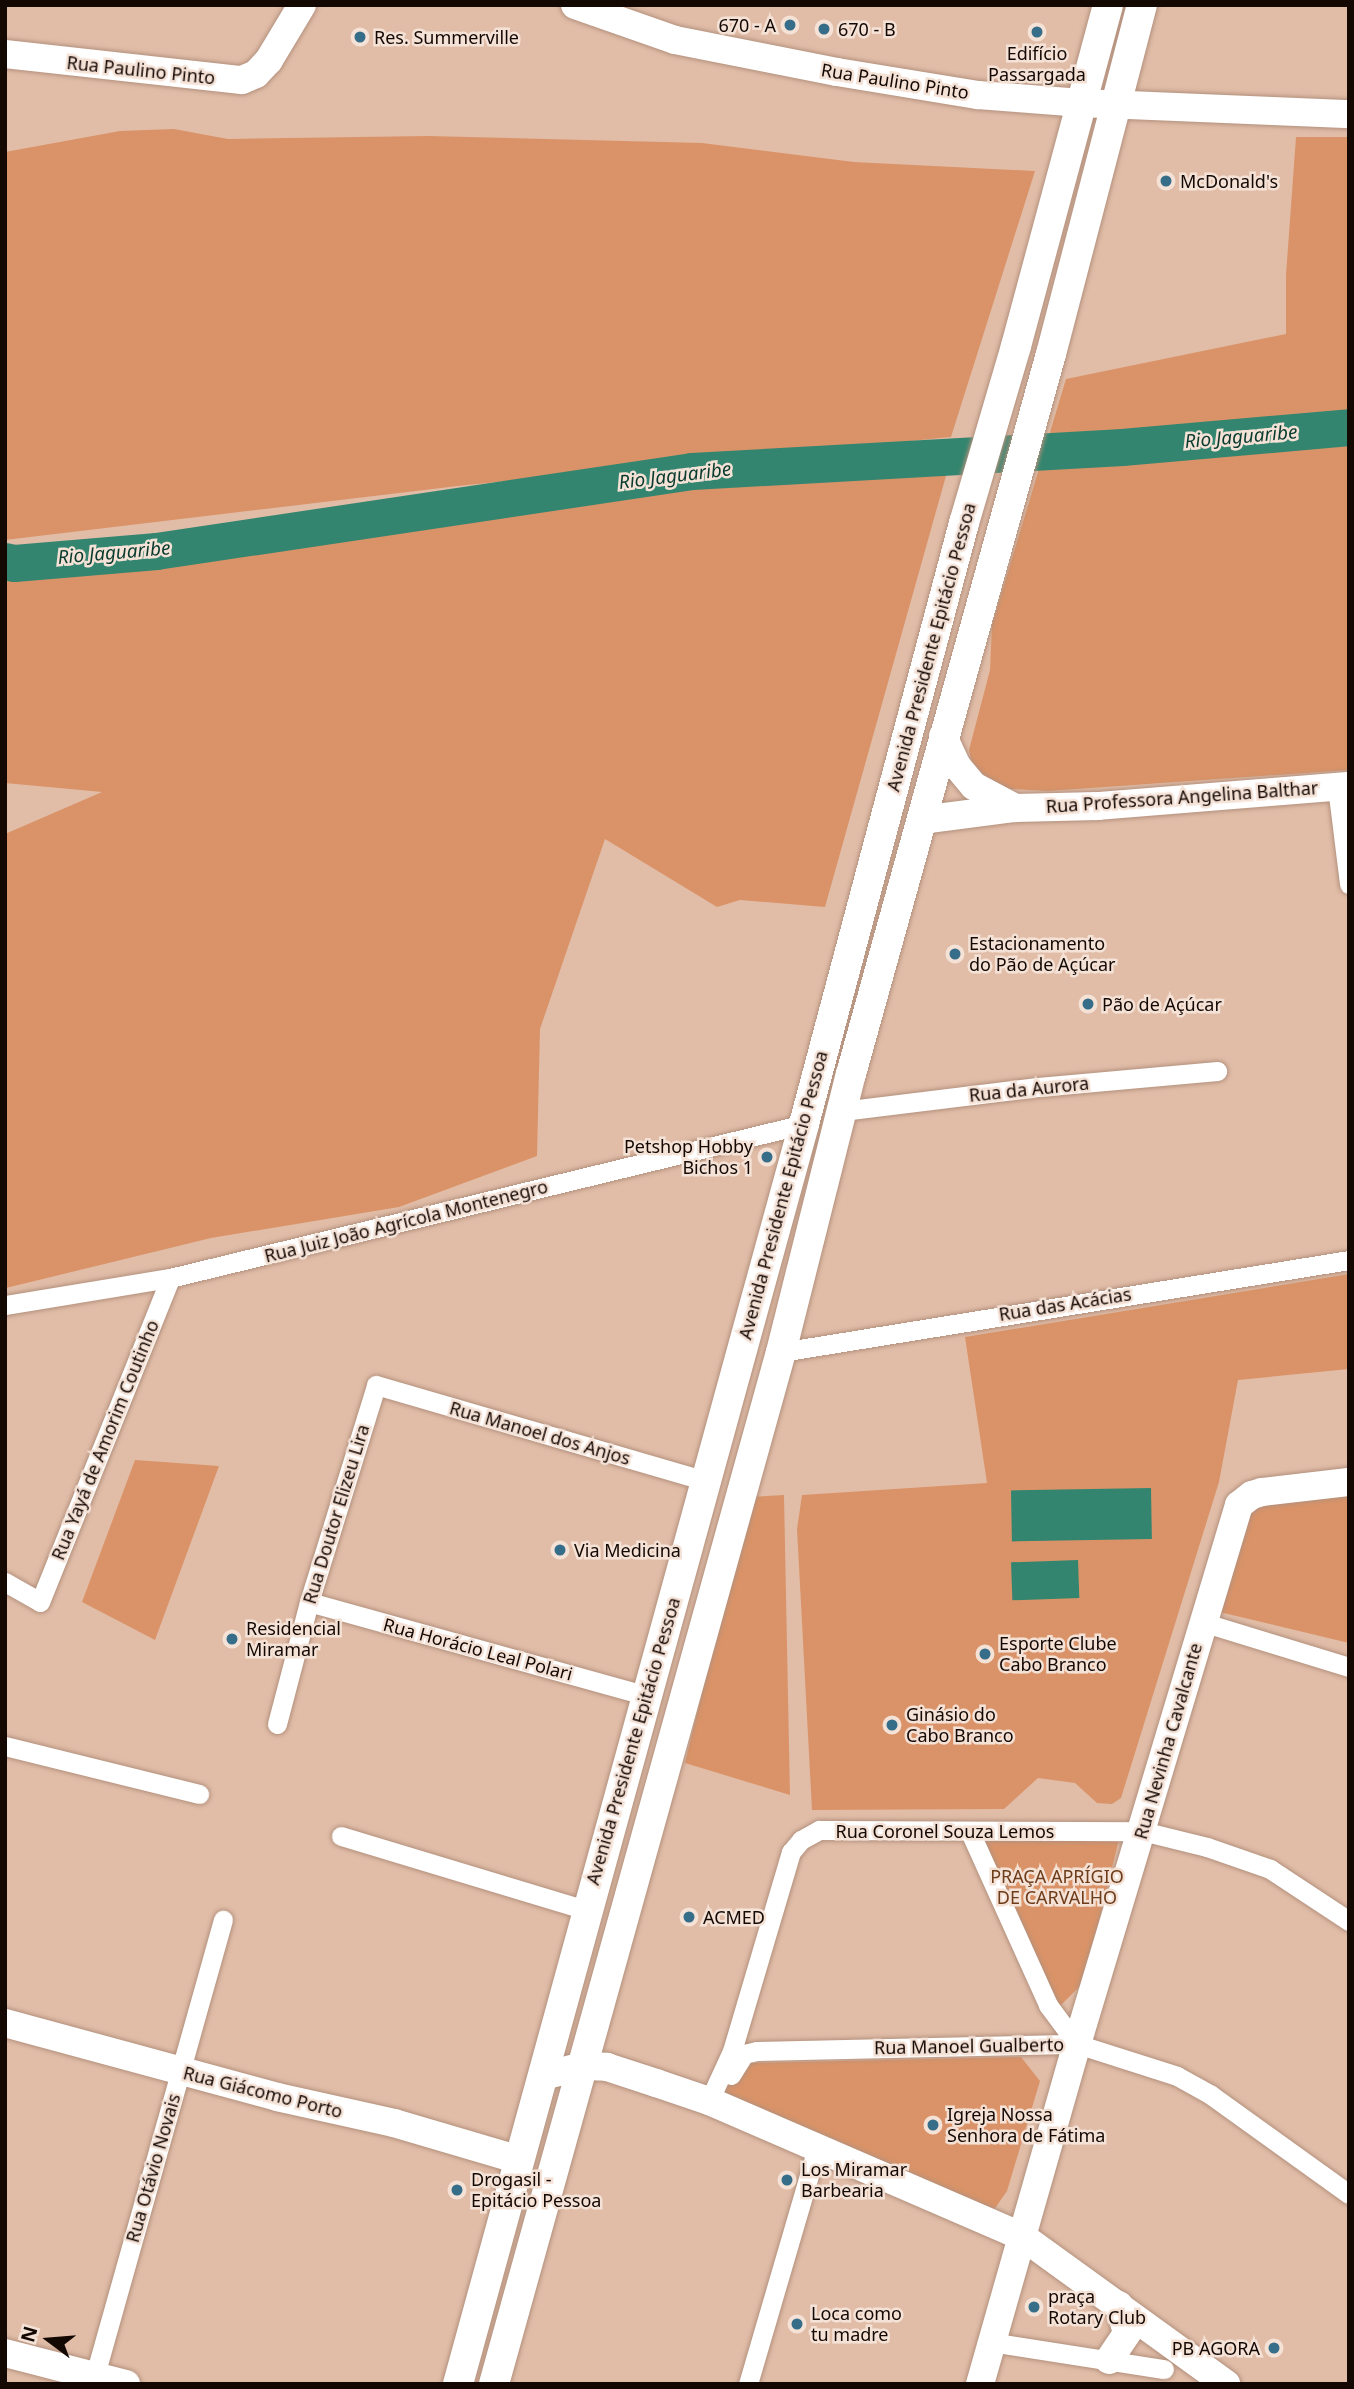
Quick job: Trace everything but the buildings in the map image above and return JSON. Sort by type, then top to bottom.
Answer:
[{"type":"main road","name":"Avenida Presidente Epitácio Pessoa","points":[[458,2384],[586,1910],[648,1696],[704,1480],[804,1124],[964,523],[1016,345],[1108,5]]},
{"type":"main road","name":"Avenida Presidente Epitácio Pessoa","points":[[495,2384],[781,1352],[842,1111],[943,736],[1051,354],[1142,5]]},
{"type":"street","name":"Rua Paulino Pinto","points":[[5,54],[235,80],[256,74],[269,60],[302,5]]},
{"type":"street","name":"Rua Paulino Pinto","points":[[575,5],[676,40],[837,72],[978,95],[1082,103],[1349,114]]},
{"type":"street","points":[[943,736],[957,766],[974,786],[1015,808]]},
{"type":"street","points":[[1343,786],[1349,884]]},
{"type":"street","name":"Rua Professora Angelina Balthar","points":[[921,820],[1015,808],[1098,806],[1343,786]]},
{"type":"street","name":"Rua da Aurora","points":[[842,1111],[1038,1087],[1217,1071]]},
{"type":"street","name":"Rua Juiz João Agrícola Montenegro","points":[[5,1305],[170,1278],[804,1124]]},
{"type":"street","name":"Rua das Acácias","points":[[781,1352],[1349,1260]]},
{"type":"street","name":"Rua Yayá de Amorim Coutinho","points":[[5,1582],[40,1602],[170,1278]]},
{"type":"street","name":"Rua Manoel dos Anjos","points":[[376,1385],[704,1480]]},
{"type":"street","name":"Rua Doutor Elizeu Lira","points":[[277,1724],[309,1602],[376,1385]]},
{"type":"street","name":"Rua Nevinha Cavalcante","points":[[980,2384],[1077,2044],[1236,1515],[1244,1499],[1262,1492],[1349,1482]]},
{"type":"street","name":"Rua Horácio Leal Polari","points":[[309,1602],[648,1696]]},
{"type":"street","points":[[1202,1622],[1349,1667]]},
{"type":"street","points":[[5,1746],[199,1794]]},
{"type":"street","name":"Rua Coronel Souza Lemos","points":[[719,2105],[737,2032],[791,1852],[801,1840],[819,1830],[1142,1830],[1207,1847],[1270,1869],[1349,1921]]},
{"type":"street","points":[[970,1832],[1048,2005],[1077,2044]]},
{"type":"street","points":[[341,1836],[586,1910]]},
{"type":"street","name":"Rua Otávio Novais","points":[[95,2375],[223,1920]]},
{"type":"street","name":"Rua Giácomo Porto","points":[[5,2023],[180,2072],[394,2123],[520,2160]]},
{"type":"street","points":[[737,2032],[741,2041],[757,2051]]},
{"type":"street","name":"Rua Manoel Gualberto","points":[[757,2051],[1077,2044],[1177,2076],[1211,2095],[1349,2194]]},
{"type":"street","points":[[719,2105],[725,2099],[736,2064],[744,2054],[757,2051]]},
{"type":"street","points":[[543,2076],[583,2066],[607,2067],[719,2105],[1023,2236],[1226,2384]]},
{"type":"street","points":[[748,2384],[817,2148]]},
{"type":"street","points":[[1109,2360],[1127,2333],[1119,2305]]},
{"type":"street","points":[[991,2342],[1164,2369]]},
{"type":"street","points":[[5,2353],[126,2384]]},
{"type":"green space","points":[[174,129],[228,139],[428,136],[702,143],[854,162],[1035,171],[951,437],[458,486],[5,540],[5,152],[120,131]]},
{"type":"green space","points":[[1296,137],[1349,137],[1349,770],[1048,791],[993,788],[974,772],[969,750],[990,670],[992,625],[1066,379],[1286,334],[1286,275]]},
{"type":"green space","points":[[951,458],[825,907],[740,900],[717,907],[605,839],[540,1029],[537,1156],[399,1207],[211,1238],[6,1288],[5,834],[102,792],[5,783],[5,561],[14,563],[692,471]]},
{"type":"green space","name":"Esporte Clube Cabo Branco","points":[[1349,1274],[1349,1369],[1238,1380],[1219,1482],[1121,1798],[1112,1804],[1097,1803],[1075,1783],[1038,1778],[1004,1809],[812,1810],[797,1529],[802,1495],[987,1483],[965,1337]]},
{"type":"green space","points":[[135,1460],[219,1466],[155,1640],[82,1602]]},
{"type":"green space","points":[[784,1495],[790,1795],[685,1763],[749,1497]]},
{"type":"green space","points":[[1349,1495],[1349,1643],[1211,1610],[1243,1507]]},
{"type":"green space","name":"PRAÇA APRÍGIO DE CARVALHO","points":[[1120,1835],[1084,1982],[1058,2008],[979,1840]]},
{"type":"green space","points":[[1021,2057],[1040,2081],[1007,2191],[991,2214],[731,2103],[721,2087],[728,2069],[750,2063]]},
{"type":"water","points":[[1151,1488],[1152,1539],[1012,1541],[1011,1490]]},
{"type":"water","points":[[1078,1560],[1079,1598],[1012,1600],[1011,1562]]},
{"type":"waterway","name":"Rio Jaguaribe","points":[[5,561],[14,563],[156,551],[692,471],[1122,447],[1349,427]]},
{"type":"place","name":"670 - A","points":[[790,25]]},
{"type":"place","name":"670 - B","points":[[824,29]]},
{"type":"place","name":"Edifício Passargada","points":[[1037,32]]},
{"type":"place","name":"Res. Summerville","points":[[360,37]]},
{"type":"place","name":"McDonald's","points":[[1166,181]]},
{"type":"place","name":"Estacionamento do Pão de Açúcar","points":[[955,954]]},
{"type":"place","name":"Pão de Açúcar","points":[[1088,1004]]},
{"type":"place","name":"Petshop Hobby Bichos 1","points":[[767,1157]]},
{"type":"place","name":"Via Medicina","points":[[560,1550]]},
{"type":"place","name":"Residencial Miramar","points":[[232,1639]]},
{"type":"place","name":"Esporte Clube Cabo Branco","points":[[985,1654]]},
{"type":"place","name":"Ginásio do Cabo Branco","points":[[892,1725]]},
{"type":"place","name":"ACMED","points":[[689,1917]]},
{"type":"place","name":"Igreja Nossa Senhora de Fátima","points":[[933,2125]]},
{"type":"place","name":"Los Miramar Barbearia","points":[[787,2180]]},
{"type":"place","name":"Drogasil - Epitácio Pessoa","points":[[457,2190]]},
{"type":"place","name":"praça Rotary Club","points":[[1034,2307]]},
{"type":"place","name":"Loca como tu madre","points":[[797,2324]]},
{"type":"place","name":"PB AGORA","points":[[1274,2348]]}]
